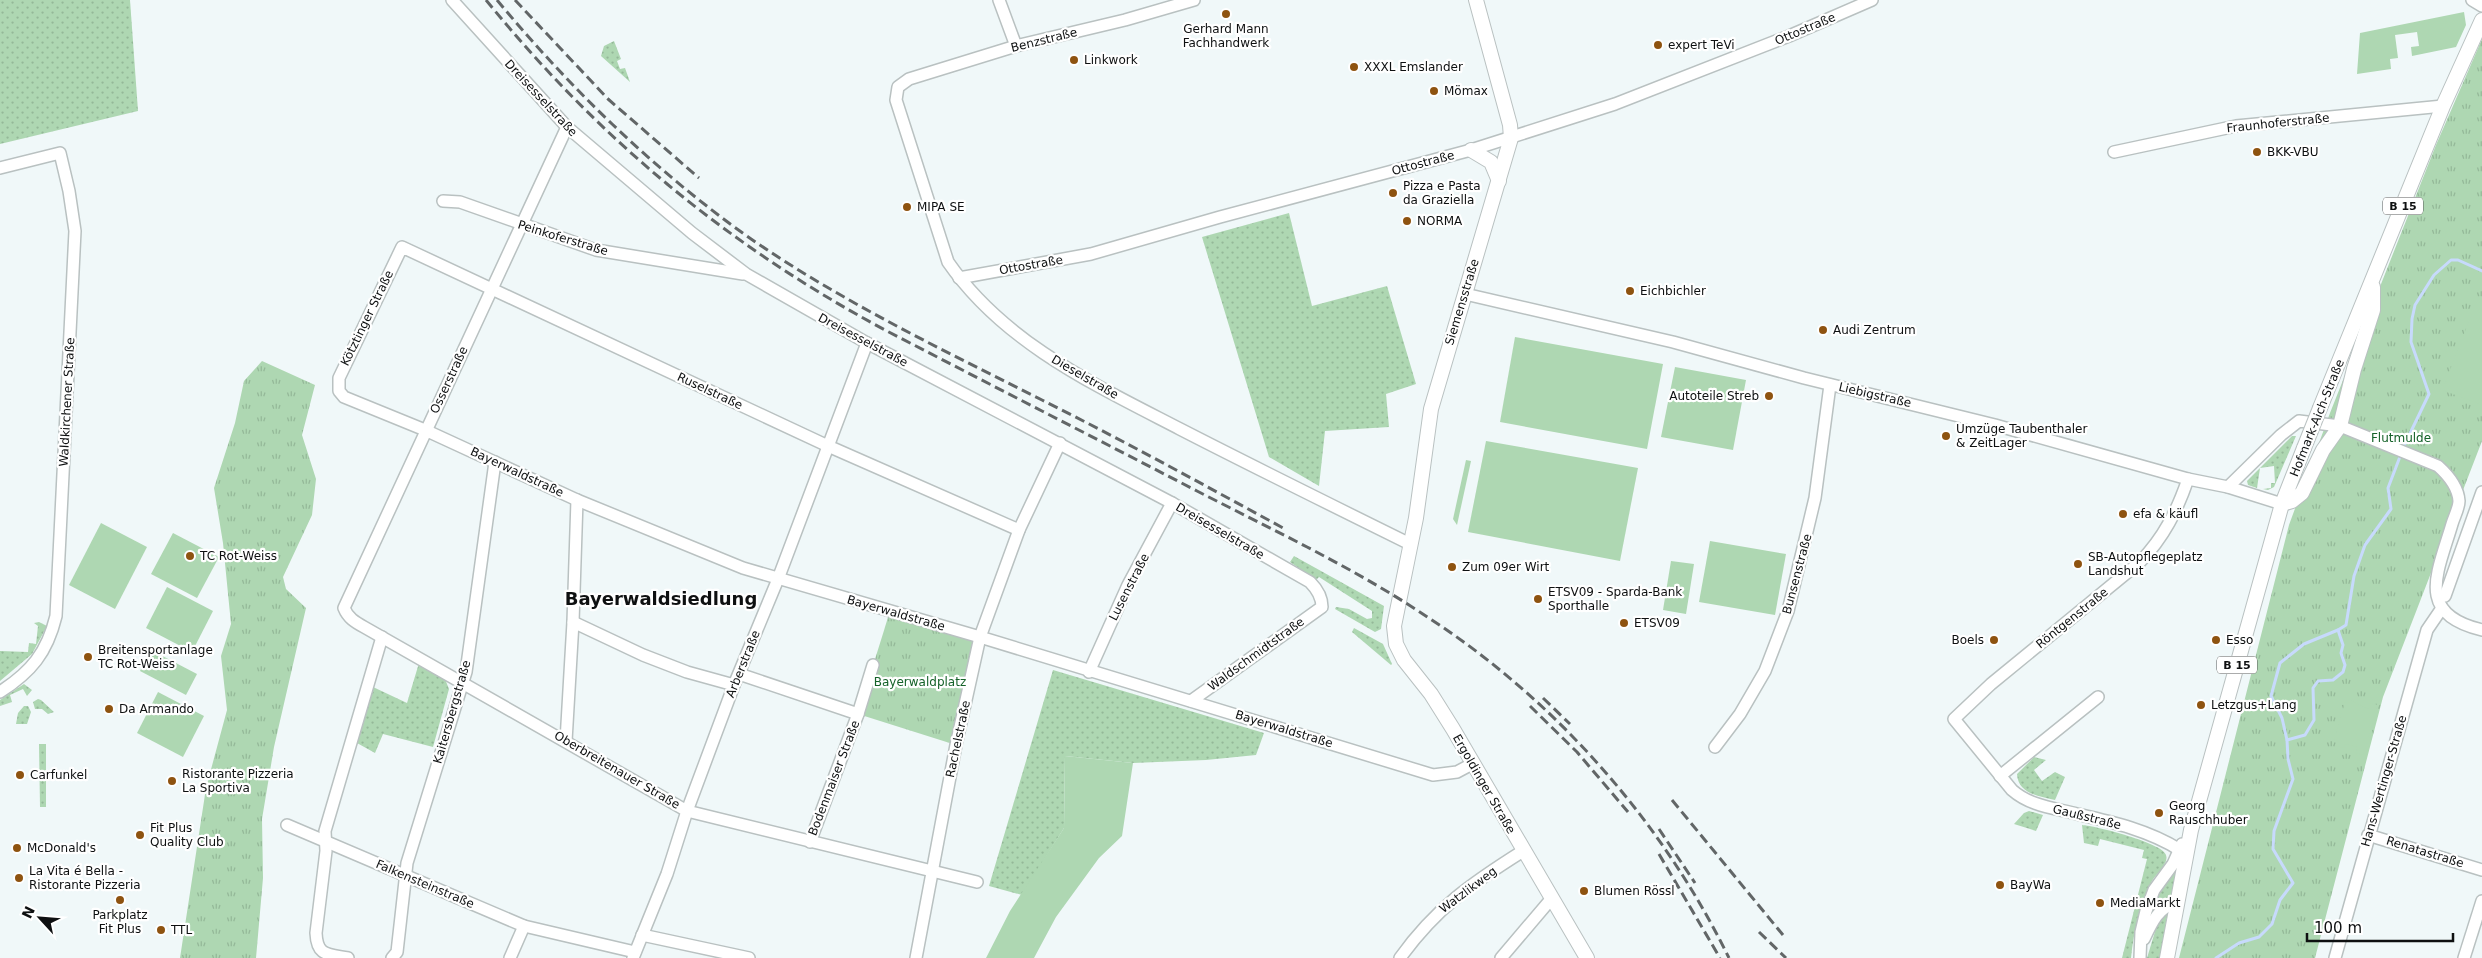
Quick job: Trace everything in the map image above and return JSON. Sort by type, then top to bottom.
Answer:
[{"type":"main road","name":"Siemensstraße","points":[[1397,609],[1410,544],[1431,409],[1510,138],[1510,125],[1476,0]]},
{"type":"main road","name":"Hofmark-Aich-Straße","points":[[2167,958],[2191,830],[2282,504],[2443,106],[2482,20]]},
{"type":"main road","points":[[1471,150],[1491,162],[1499,181]]},
{"type":"main road","points":[[2282,504],[2292,502],[2302,493],[2324,450],[2340,426],[2354,370],[2374,310],[2374,279]]},
{"type":"main road","name":"Ergoldinger Straße","points":[[1397,609],[1394,636],[1400,652],[1431,694],[1587,958]]},
{"type":"street","name":"Dreisesselstraße","points":[[452,0],[567,127],[686,228],[746,274],[867,343],[1172,503],[1310,582],[1319,595],[1322,607]]},
{"type":"street","points":[[999,0],[1016,46]]},
{"type":"street","name":"Benzstraße","points":[[898,87],[909,79],[1016,46],[1126,20],[1194,0]]},
{"type":"street","name":"Ottostraße","points":[[959,278],[1092,254],[1220,217],[1471,150],[1615,104],[1789,36],[1872,0]]},
{"type":"street","points":[[2472,0],[2482,6]]},
{"type":"street","name":"Dieselstraße","points":[[898,87],[896,100],[948,262],[959,278],[1005,326],[1077,375],[1284,483],[1410,544]]},
{"type":"street","name":"Fraunhoferstraße","points":[[2114,152],[2236,126],[2443,106]]},
{"type":"street","name":"Osserstraße","points":[[364,627],[352,620],[344,608],[567,127]]},
{"type":"street","name":"Waldkirchener Straße","points":[[0,168],[60,153],[75,231],[56,616],[48,642],[32,666],[23,677],[0,692]]},
{"type":"street","name":"Peinkoferstraße","points":[[443,201],[460,202],[520,225],[596,250],[746,274]]},
{"type":"street","name":"Ruselstraße","points":[[402,247],[828,446],[1019,530]]},
{"type":"street","name":"Kötztinger Straße","points":[[339,392],[342,371],[402,247]]},
{"type":"street","name":"Liebigstraße","points":[[1465,294],[1673,342],[1995,425],[2188,479],[2228,487],[2282,504]]},
{"type":"street","name":"Arberstraße","points":[[634,955],[667,874],[687,811],[734,685],[778,579],[867,343]]},
{"type":"street","name":"Bunsenstraße","points":[[1715,747],[1740,714],[1765,671],[1788,611],[1815,498],[1830,384]]},
{"type":"street","name":"Bayerwaldstraße","points":[[339,392],[344,396],[426,430],[577,500],[708,555],[778,579],[980,637],[1089,672],[1433,774],[1457,772],[1472,764]]},
{"type":"street","points":[[2228,487],[2281,435],[2299,421],[2340,426],[2438,466],[2451,477],[2459,502],[2434,583],[2442,608],[2455,621],[2482,630]]},
{"type":"street","name":"Rachelstraße","points":[[916,958],[980,637],[1019,530],[1060,443]]},
{"type":"street","name":"Kaitersbergstraße","points":[[392,958],[397,952],[407,863],[466,672],[495,462]]},
{"type":"street","name":"Röntgenstraße","points":[[1954,719],[1991,684],[2140,562],[2161,539],[2172,520],[2188,479]]},
{"type":"street","points":[[2446,596],[2482,492]]},
{"type":"street","points":[[566,741],[573,622],[577,500]]},
{"type":"street","name":"Lusenstraße","points":[[1089,672],[1128,585],[1172,503]]},
{"type":"street","name":"Waldschmidtstraße","points":[[1191,701],[1322,607]]},
{"type":"street","name":"Hans-Wertinger-Straße","points":[[2335,958],[2427,630],[2442,608]]},
{"type":"street","points":[[573,622],[642,655],[734,685]]},
{"type":"street","name":"Oberbreitenauer Straße","points":[[364,627],[687,811],[977,882]]},
{"type":"street","points":[[348,958],[323,953],[317,946],[316,933],[326,840],[325,830],[382,637]]},
{"type":"street","name":"Bodenmaiser Straße","points":[[810,842],[858,714],[873,665]]},
{"type":"street","name":"Bodenmaiser Straße","points":[[739,674],[858,714]]},
{"type":"street","points":[[2000,776],[2098,697]]},
{"type":"street","name":"Gaußstraße","points":[[1954,719],[2016,794],[2030,802],[2131,828],[2151,835],[2180,850]]},
{"type":"street","name":"Falkensteinstraße","points":[[287,825],[524,926],[634,955]]},
{"type":"street","name":"Hofmark-Aich-Straße","points":[[2140,953],[2146,911],[2154,890],[2173,864],[2191,830]]},
{"type":"street","name":"Renatastraße","points":[[2368,835],[2482,870]]},
{"type":"street","name":"Watzlikweg","points":[[1400,958],[1436,913],[1456,896],[1523,851]]},
{"type":"street","points":[[1501,958],[1552,898]]},
{"type":"street","points":[[2464,958],[2482,901]]},
{"type":"street","name":"Hofmark-Aich-Straße","points":[[2140,953],[2159,912],[2168,905],[2176,903]]},
{"type":"street","points":[[510,958],[524,926]]},
{"type":"street","points":[[642,936],[749,958]]},
{"type":"green space","points":[[0,0],[130,0],[138,111],[0,144]]},
{"type":"green space","points":[[2464,12],[2466,25],[2456,47],[2412,56],[2411,47],[2419,46],[2417,32],[2395,35],[2398,58],[2390,59],[2391,69],[2357,74],[2360,33]]},
{"type":"green space","name":"Flutmulde","points":[[2482,39],[2482,441],[2383,697],[2315,958],[2179,958],[2289,525],[2330,413],[2436,145]]},
{"type":"green space","points":[[614,41],[621,59],[617,61],[620,69],[625,68],[630,82],[601,56],[604,46]]},
{"type":"green space","points":[[1289,213],[1312,306],[1387,286],[1416,384],[1386,394],[1389,427],[1325,431],[1319,486],[1269,457],[1202,237]]},
{"type":"green space","points":[[2479,296],[2482,297],[2482,405],[2442,390]]},
{"type":"green space","points":[[1515,337],[1663,364],[1647,449],[1500,422]]},
{"type":"green space","points":[[262,361],[315,385],[302,435],[316,479],[312,515],[283,577],[286,589],[306,608],[274,747],[262,819],[263,878],[256,958],[180,958],[206,788],[227,710],[221,656],[231,624],[223,543],[214,488],[235,423],[244,381]]},
{"type":"green space","points":[[1675,367],[1746,380],[1733,450],[1661,437]]},
{"type":"green space","points":[[2292,436],[2296,436],[2274,487],[2268,490],[2263,489],[2271,488],[2271,483],[2275,483],[2274,466],[2260,468]]},
{"type":"green space","points":[[1486,441],[1638,468],[1620,561],[1468,532]]},
{"type":"green space","points":[[1466,460],[1471,461],[1457,525],[1453,519]]},
{"type":"green space","points":[[2260,468],[2257,488],[2248,485],[2247,481]]},
{"type":"green space","points":[[101,523],[147,547],[115,609],[69,585]]},
{"type":"green space","points":[[173,533],[219,557],[197,598],[151,574]]},
{"type":"green space","points":[[1710,541],[1786,554],[1775,615],[1699,602]]},
{"type":"green space","points":[[1294,556],[1384,606],[1381,629],[1375,632],[1335,609],[1336,607],[1349,609],[1367,619],[1372,618],[1372,611],[1319,577],[1316,580],[1290,562]]},
{"type":"green space","points":[[1671,561],[1694,564],[1686,614],[1663,610]]},
{"type":"green space","points":[[167,587],[213,611],[192,652],[146,628]]},
{"type":"green space","name":"Bayerwaldplatz","points":[[890,611],[980,637],[956,745],[858,714]]},
{"type":"green space","points":[[39,622],[47,626],[32,654],[0,681],[0,651],[28,652],[29,643],[36,644],[38,626],[34,623]]},
{"type":"green space","points":[[1354,628],[1383,644],[1392,664],[1352,632]]},
{"type":"green space","points":[[151,650],[197,674],[186,695],[140,671]]},
{"type":"green space","points":[[419,663],[445,679],[449,689],[433,747],[383,734],[375,753],[357,743],[373,687],[407,703]]},
{"type":"green space","points":[[1053,670],[1264,733],[1256,755],[1206,760],[1133,763],[1065,756],[1064,828],[1022,895],[989,886]]},
{"type":"green space","points":[[24,684],[32,690],[27,696],[23,689],[10,695],[12,702],[0,706],[0,700]]},
{"type":"green space","points":[[158,692],[204,716],[183,757],[137,733]]},
{"type":"green space","points":[[38,699],[54,712],[48,714],[42,709],[35,709],[33,702]]},
{"type":"green space","points":[[2350,700],[2369,709],[2371,703],[2378,705],[2363,755],[2356,753],[2357,747],[2345,744],[2344,748],[2336,746],[2337,741],[2334,740],[2345,702],[2349,703]]},
{"type":"green space","points":[[24,706],[28,706],[31,712],[27,724],[16,724],[18,713]]},
{"type":"green space","points":[[39,744],[46,744],[46,807],[40,807]]},
{"type":"green space","points":[[1065,756],[1133,763],[1122,836],[1099,858],[1056,917],[1034,958],[986,958],[1010,911],[1064,828]]},
{"type":"green space","points":[[2034,757],[2046,760],[2034,770],[2042,781],[2055,772],[2065,777],[2055,800],[2030,793],[2018,781],[2017,774]]},
{"type":"green space","points":[[2029,811],[2043,815],[2036,831],[2014,824],[2024,813]]},
{"type":"green space","points":[[2082,825],[2101,828],[2142,840],[2162,850],[2166,855],[2166,862],[2147,890],[2140,909],[2131,958],[2122,958],[2147,859],[2142,858],[2144,850],[2100,839],[2098,846],[2084,843]]},
{"type":"green space","points":[[2175,868],[2178,868],[2170,899],[2150,918],[2159,893]]},
{"type":"green space","points":[[2168,911],[2160,958],[2147,958],[2157,925]]},
{"type":"waterway","points":[[2403,448],[2429,394],[2411,342],[2415,305],[2434,275],[2451,260],[2458,260],[2482,271]]},
{"type":"waterway","points":[[2216,958],[2239,943],[2259,937],[2272,924],[2280,900],[2293,883],[2273,849],[2274,831],[2293,779],[2288,759],[2287,740],[2305,735],[2314,720],[2313,688],[2318,681],[2333,680],[2343,672],[2345,665],[2341,653],[2343,645],[2338,630],[2346,625],[2354,576],[2365,545],[2391,509],[2388,488],[2401,454]]},
{"type":"waterway","points":[[2287,740],[2282,718],[2271,696],[2280,663],[2304,644],[2338,630]]},
{"type":"railway","points":[[486,0],[529,51],[620,143],[719,225],[772,262],[827,297],[885,330],[1373,583],[1429,618],[1476,651],[1520,687],[1562,726],[1602,768],[1638,812],[1672,859],[1702,907],[1729,958]]},
{"type":"railway","points":[[497,0],[553,64],[613,125],[676,182],[744,234],[816,281],[890,323],[1103,431],[1285,529]]},
{"type":"railway","points":[[515,0],[608,99],[699,178]]},
{"type":"railway","points":[[1543,698],[1570,724]]},
{"type":"railway","points":[[1530,706],[1577,752],[1628,812]]},
{"type":"railway","points":[[1672,800],[1783,935]]},
{"type":"railway","points":[[1659,829],[1695,883]]},
{"type":"railway","points":[[1659,854],[1720,958]]},
{"type":"railway","points":[[1759,932],[1786,958]]},
{"type":"place","name":"Gerhard Mann Fachhandwerk","points":[[1226,14]]},
{"type":"place","name":"expert TeVi","points":[[1658,45]]},
{"type":"place","name":"Linkwork","points":[[1074,60]]},
{"type":"place","name":"XXXL Emslander","points":[[1354,67]]},
{"type":"place","name":"Mömax","points":[[1434,91]]},
{"type":"place","name":"BKK-VBU","points":[[2257,152]]},
{"type":"place","name":"Pizza e Pasta da Graziella","points":[[1393,193]]},
{"type":"place","name":"MIPA SE","points":[[907,207]]},
{"type":"place","name":"NORMA","points":[[1407,221]]},
{"type":"place","name":"Eichbichler","points":[[1630,291]]},
{"type":"place","name":"Audi Zentrum","points":[[1823,330]]},
{"type":"place","name":"Autoteile Streb","points":[[1769,396]]},
{"type":"place","name":"Umzüge Taubenthaler & ZeitLager","points":[[1946,436]]},
{"type":"place","name":"efa & käufl","points":[[2123,514]]},
{"type":"place","name":"TC Rot-Weiss","points":[[190,556]]},
{"type":"place","name":"SB-Autopflegeplatz Landshut","points":[[2078,564]]},
{"type":"place","name":"Zum 09er Wirt","points":[[1452,567]]},
{"type":"place","name":"ETSV09 - Sparda-Bank Sporthalle","points":[[1538,599]]},
{"type":"place","name":"ETSV09","points":[[1624,623]]},
{"type":"place","name":"Boels","points":[[1994,640]]},
{"type":"place","name":"Esso","points":[[2216,640]]},
{"type":"place","name":"Breitensportanlage TC Rot-Weiss","points":[[88,657]]},
{"type":"place","name":"Letzgus+Lang","points":[[2201,705]]},
{"type":"place","name":"Da Armando","points":[[109,709]]},
{"type":"place","name":"Carfunkel","points":[[20,775]]},
{"type":"place","name":"Ristorante Pizzeria La Sportiva","points":[[172,781]]},
{"type":"place","name":"Georg Rauschhuber","points":[[2159,813]]},
{"type":"place","name":"Fit Plus Quality Club","points":[[140,835]]},
{"type":"place","name":"McDonald's","points":[[17,848]]},
{"type":"place","name":"La Vita é Bella - Ristorante Pizzeria","points":[[19,878]]},
{"type":"place","name":"BayWa","points":[[2000,885]]},
{"type":"place","name":"Blumen Rössl","points":[[1584,891]]},
{"type":"place","name":"Parkplatz Fit Plus","points":[[120,900]]},
{"type":"place","name":"MediaMarkt","points":[[2100,903]]},
{"type":"place","name":"TTL","points":[[161,930]]},
{"type":"district","name":"Bayerwaldsiedlung","points":[[661,599]]}]
